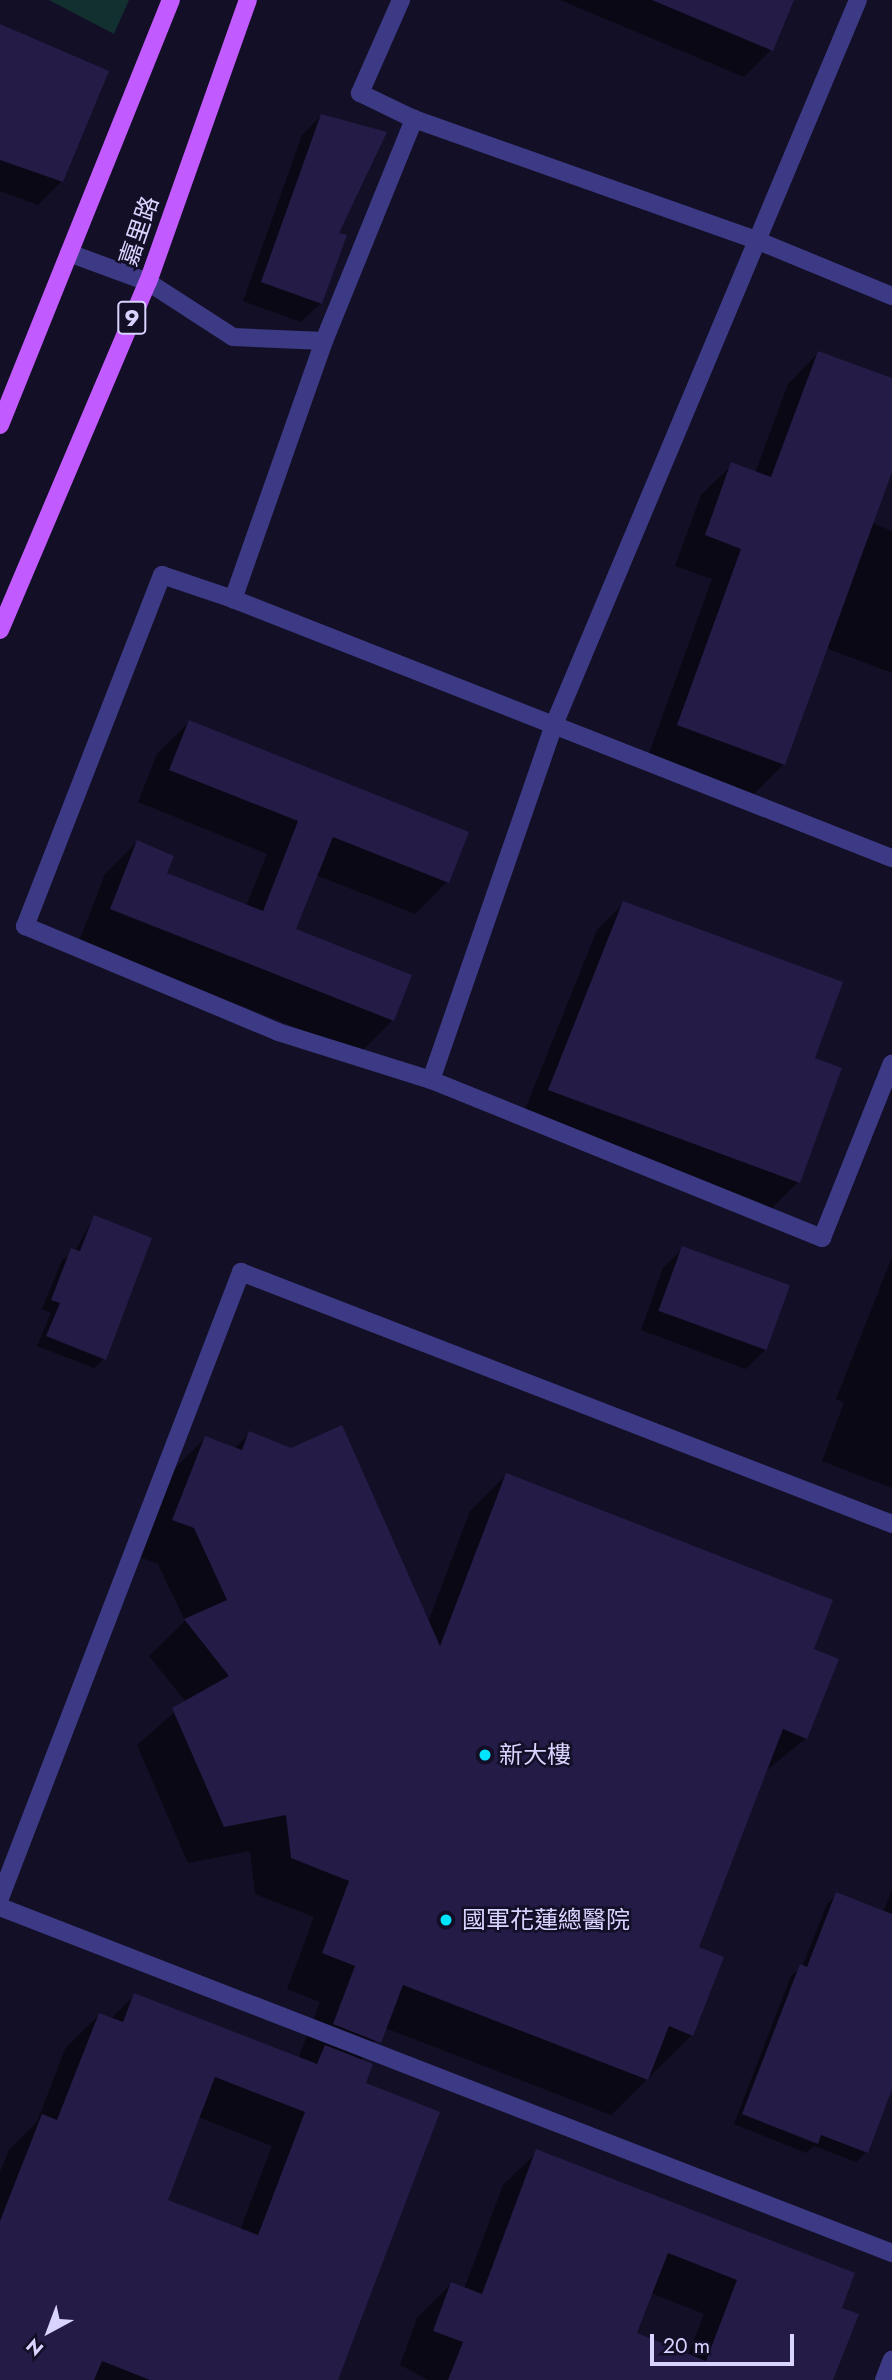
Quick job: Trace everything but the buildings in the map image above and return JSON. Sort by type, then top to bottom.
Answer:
[{"type":"main road","points":[[0,425],[171,0]]},
{"type":"main road","name":"嘉里路","points":[[0,630],[148,282],[248,0]]},
{"type":"lane","points":[[401,0],[360,93],[414,119],[761,242],[892,296]]},
{"type":"lane","points":[[431,1080],[553,727],[761,242],[858,0]]},
{"type":"lane","points":[[233,599],[324,341],[414,119]]},
{"type":"lane","points":[[69,253],[148,282],[233,337],[324,341]]},
{"type":"lane","points":[[892,858],[233,599],[162,575],[25,926],[278,1032],[431,1080],[822,1238],[892,1063]]},
{"type":"lane","points":[[0,1898],[241,1272],[892,1524]]},
{"type":"lane","points":[[0,1908],[892,2253]]},
{"type":"lane","points":[[884,2380],[892,2359]]},
{"type":"green space","points":[[49,0],[129,0],[114,34]]},
{"type":"place","name":"新大樓","points":[[485,1755]]},
{"type":"place","name":"國軍花蓮總醫院","points":[[446,1920]]}]
